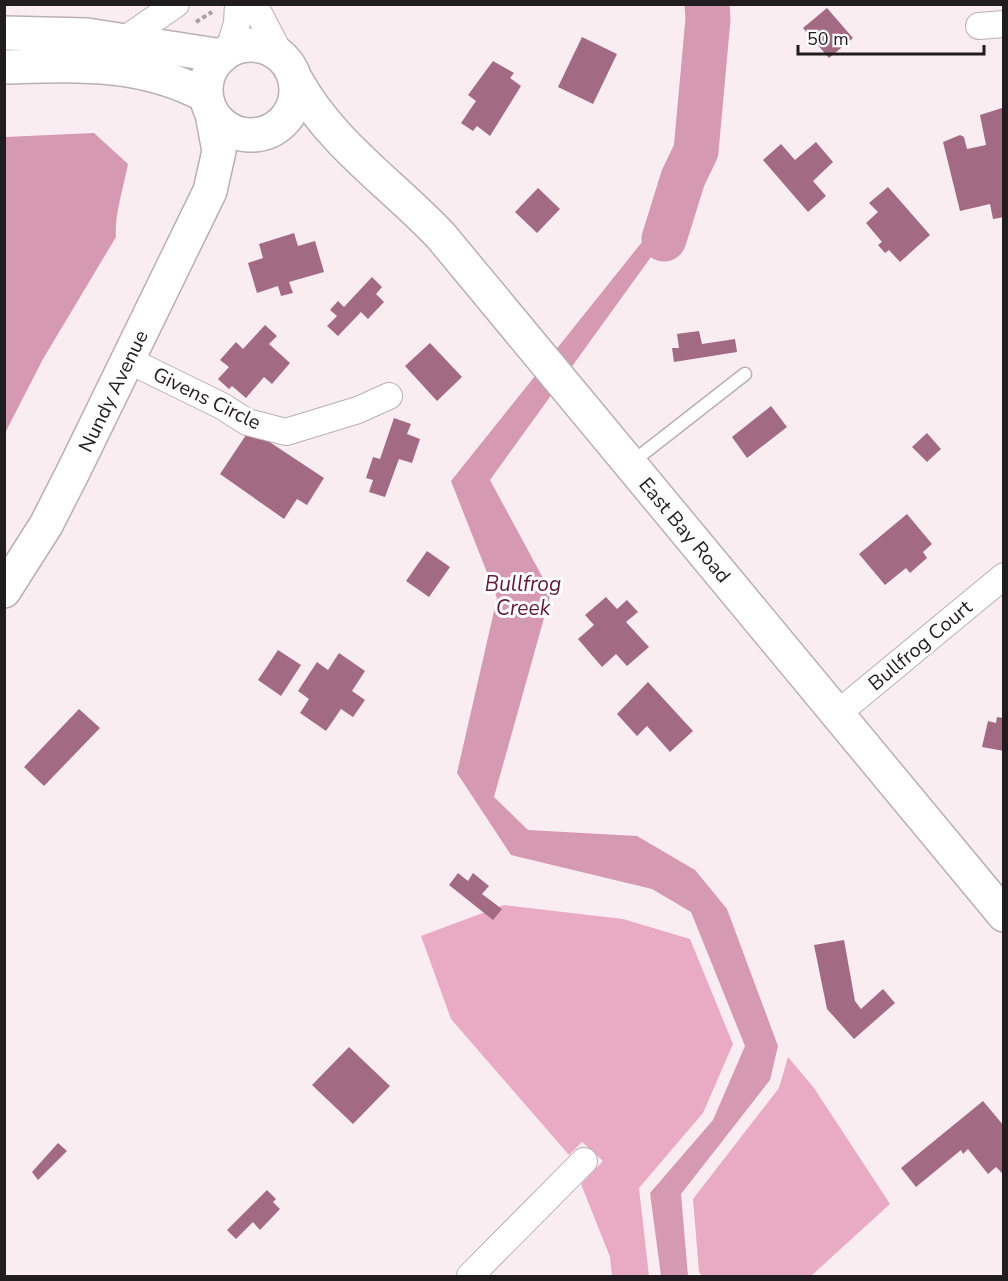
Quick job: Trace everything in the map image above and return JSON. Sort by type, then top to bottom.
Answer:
[{"type":"street","points":[[124,40],[176,4]]},
{"type":"street","name":"East Bay Road","points":[[254,4],[318,115],[355,156],[412,206],[494,300],[1004,915]]},
{"type":"street","points":[[209,105],[209,73],[225,53],[237,23],[228,7]]},
{"type":"street","points":[[4,33],[87,35],[225,53],[256,45],[270,48],[289,68],[297,94],[286,120],[264,134],[233,132],[209,105],[168,78],[142,72],[79,66],[4,67]]},
{"type":"street","name":"Nundy Avenue","points":[[209,105],[219,151],[212,186]]},
{"type":"street","name":"East Bay Road","points":[[264,134],[306,135],[355,156]]},
{"type":"street","name":"Nundy Avenue","points":[[4,591],[46,525],[212,186],[236,154],[264,134]]},
{"type":"street","name":"Givens Circle","points":[[128,360],[222,406],[247,422],[286,432],[358,410],[389,396]]},
{"type":"street","name":"Bullfrog Court","points":[[837,714],[1004,576]]},
{"type":"street","points":[[470,1276],[584,1161]]},
{"type":"lane","points":[[630,464],[745,375]]},
{"type":"path","points":[[193,24],[228,7]]},
{"type":"shaded area","points":[[504,905],[623,919],[690,939],[733,1044],[703,1113],[639,1188],[649,1276],[612,1276],[610,1257],[581,1184],[603,1161],[582,1142],[569,1155],[451,1019],[421,936]]},
{"type":"shaded area","points":[[788,1057],[814,1088],[890,1204],[811,1276],[702,1276],[699,1272],[693,1199],[779,1088]]},
{"type":"water","points":[[94,133],[128,164],[118,210],[116,237],[43,359],[5,433],[5,137]]},
{"type":"water","name":"Bullfrog Creek","points":[[658,222],[664,239],[490,480],[551,593],[494,797],[528,830],[637,836],[695,870],[727,909],[778,1046],[770,1080],[681,1194],[688,1276],[661,1276],[650,1193],[713,1120],[745,1046],[691,912],[652,889],[511,855],[457,773],[497,598],[451,481]]},
{"type":"building","points":[[827,8],[853,38],[829,58],[803,28]]},
{"type":"building","points":[[582,37],[617,54],[593,104],[558,87]]},
{"type":"building","points":[[493,61],[514,73],[510,78],[521,86],[490,136],[477,126],[473,131],[461,123],[476,101],[468,95]]},
{"type":"building","points":[[1002,108],[1004,217],[993,219],[990,204],[960,211],[943,142],[960,135],[964,137],[967,149],[986,145],[980,115]]},
{"type":"building","points":[[816,142],[833,162],[813,181],[826,196],[808,212],[763,160],[781,144],[795,160]]},
{"type":"building","points":[[888,187],[930,235],[900,262],[889,250],[885,253],[878,245],[882,242],[866,223],[878,212],[869,203]]},
{"type":"building","points":[[538,188],[560,209],[537,233],[515,212]]},
{"type":"building","points":[[294,233],[298,246],[315,241],[324,272],[289,282],[293,293],[281,296],[278,286],[257,293],[248,263],[263,258],[259,244]]},
{"type":"building","points":[[372,277],[382,287],[376,294],[384,302],[368,319],[361,312],[338,336],[327,326],[337,316],[330,310],[338,301],[344,307]]},
{"type":"building","points":[[265,325],[277,336],[269,344],[290,363],[272,384],[264,377],[246,398],[232,386],[229,389],[218,379],[229,367],[220,360],[236,342],[243,349]]},
{"type":"building","points":[[699,331],[702,344],[735,339],[737,352],[674,362],[672,348],[679,348],[677,334]]},
{"type":"building","points":[[430,343],[462,377],[437,401],[405,366]]},
{"type":"building","points":[[771,406],[787,427],[747,458],[732,437]]},
{"type":"building","points":[[394,418],[411,424],[407,434],[420,439],[412,463],[399,459],[385,497],[369,492],[373,480],[366,478],[373,457],[380,459]]},
{"type":"building","points":[[250,429],[324,478],[307,505],[297,499],[284,519],[220,474]]},
{"type":"building","points":[[927,433],[941,449],[927,462],[912,447]]},
{"type":"building","points":[[907,514],[932,544],[923,552],[927,558],[910,573],[906,568],[885,585],[859,554]]},
{"type":"building","points":[[427,551],[450,567],[429,597],[406,581]]},
{"type":"building","points":[[606,597],[617,609],[627,600],[638,612],[626,622],[649,647],[627,666],[616,654],[602,667],[578,639],[594,625],[585,615]]},
{"type":"building","points":[[278,650],[301,665],[281,696],[258,680]]},
{"type":"building","points":[[339,653],[365,671],[352,691],[365,700],[353,717],[341,709],[326,731],[300,713],[309,699],[298,691],[317,662],[328,670]]},
{"type":"building","points":[[648,682],[693,731],[670,752],[647,726],[637,736],[617,714]]},
{"type":"building","points":[[79,709],[100,728],[44,786],[24,767]]},
{"type":"building","points":[[997,717],[1004,718],[1004,751],[982,747],[988,721],[996,723]]},
{"type":"building","points":[[458,873],[468,881],[473,873],[489,886],[482,894],[502,909],[493,920],[449,885]]},
{"type":"building","points":[[844,940],[855,1001],[861,1009],[883,989],[895,1003],[854,1039],[827,1009],[814,945]]},
{"type":"building","points":[[349,1047],[390,1086],[353,1124],[312,1085]]},
{"type":"building","points":[[983,1101],[1004,1126],[1004,1175],[996,1167],[988,1174],[968,1149],[963,1154],[961,1150],[916,1187],[901,1168]]},
{"type":"building","points":[[58,1143],[67,1151],[38,1180],[32,1172]]},
{"type":"building","points":[[267,1190],[276,1199],[273,1202],[280,1209],[260,1230],[253,1222],[236,1239],[227,1230]]},
{"type":"waterway","name":"Bullfrog Creek","points":[[664,239],[683,178],[696,151],[708,19],[707,4]]}]
